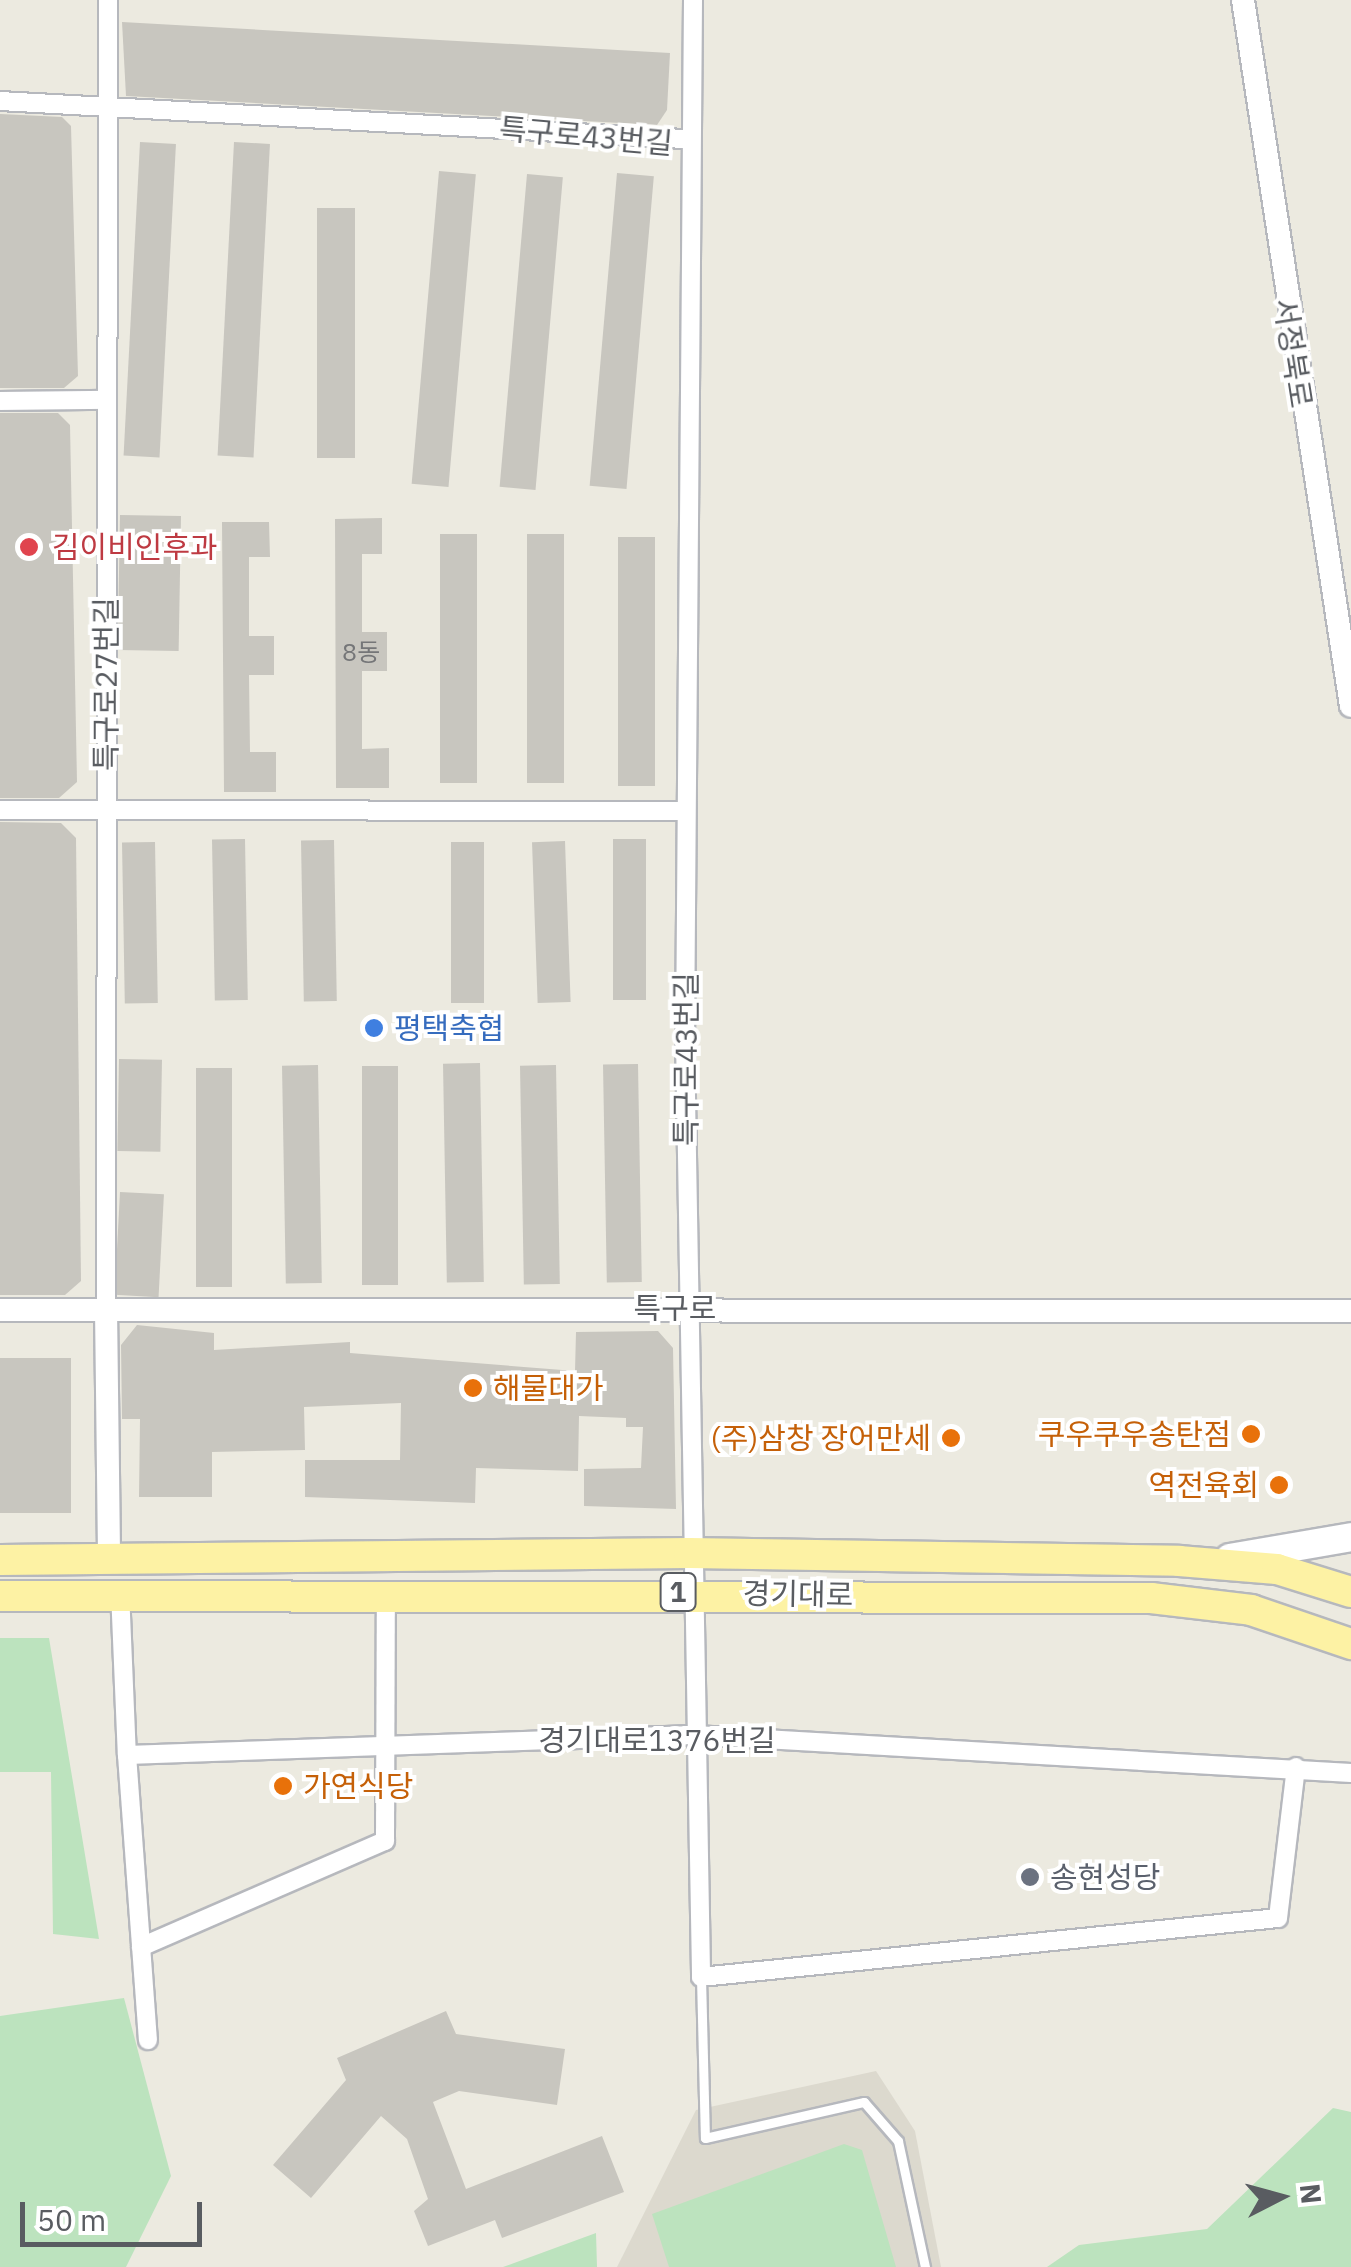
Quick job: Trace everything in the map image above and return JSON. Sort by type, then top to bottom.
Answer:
[{"type":"main road","points":[[1220,1564],[1351,1537]]},
{"type":"main road","name":"경기대로","points":[[0,1560],[689,1553],[1220,1564],[1277,1569],[1351,1592]]},
{"type":"main road","name":"경기대로","points":[[0,1596],[120,1591],[697,1592],[1151,1598],[1251,1610],[1351,1644]]},
{"type":"street","name":"특구로27번길","points":[[106,1308],[103,400],[108,0]]},
{"type":"street","points":[[685,139],[693,0]]},
{"type":"street","name":"서정북로","points":[[1242,0],[1351,706]]},
{"type":"street","name":"특구로43번길","points":[[0,101],[685,139],[689,1553],[697,1592],[694,1734],[701,1977]]},
{"type":"street","points":[[0,401],[103,400]]},
{"type":"street","points":[[0,810],[686,811]]},
{"type":"street","points":[[106,1308],[109,1558]]},
{"type":"street","name":"특구로","points":[[0,1310],[688,1308],[1351,1312]]},
{"type":"street","points":[[120,1591],[127,1755],[148,2040]]},
{"type":"street","points":[[141,1946],[385,1841],[386,1594]]},
{"type":"street","name":"경기대로1376번길","points":[[127,1755],[694,1734],[1351,1773]]},
{"type":"street","points":[[701,1977],[1278,1918],[1296,1767]]},
{"type":"lane","points":[[701,1977],[705,2138],[864,2102],[898,2141],[925,2267]]},
{"type":"shaded area","points":[[876,2071],[915,2131],[941,2267],[617,2267],[696,2110]]},
{"type":"green space","points":[[0,1638],[49,1638],[99,1939],[53,1934],[51,1772],[0,1772]]},
{"type":"green space","points":[[124,1998],[171,2176],[126,2267],[0,2267],[0,2016]]},
{"type":"green space","points":[[1333,2108],[1351,2112],[1351,2267],[1047,2267],[1079,2245],[1207,2229]]},
{"type":"green space","points":[[844,2144],[862,2150],[896,2267],[669,2267],[652,2214]]},
{"type":"green space","points":[[596,2233],[597,2267],[503,2267]]},
{"type":"building","points":[[122,22],[670,53],[667,110],[657,125],[126,96]]},
{"type":"building","points":[[0,114],[62,117],[71,126],[78,376],[64,388],[0,388]]},
{"type":"building","points":[[140,142],[176,144],[160,457],[124,456]]},
{"type":"building","points":[[234,142],[270,144],[254,457],[218,456]]},
{"type":"building","points":[[439,171],[476,174],[448,487],[412,484]]},
{"type":"building","points":[[617,173],[654,176],[626,489],[590,486]]},
{"type":"building","points":[[527,174],[563,177],[535,490],[500,487]]},
{"type":"building","points":[[317,208],[355,208],[355,458],[317,458]]},
{"type":"building","points":[[0,413],[58,413],[70,425],[77,782],[59,798],[0,798]]},
{"type":"building","points":[[120,515],[181,516],[179,651],[118,650]]},
{"type":"building","points":[[382,518],[382,554],[362,554],[362,632],[387,632],[387,671],[362,671],[362,749],[389,748],[389,788],[336,788],[335,519]]},
{"type":"building","points":[[222,522],[269,522],[270,557],[249,557],[249,636],[274,636],[274,675],[249,675],[250,752],[276,752],[276,792],[224,792]]},
{"type":"building","points":[[440,534],[477,534],[477,783],[440,783]]},
{"type":"building","points":[[527,534],[564,534],[564,783],[527,783]]},
{"type":"building","points":[[618,537],[655,537],[655,786],[618,786]]},
{"type":"building","points":[[0,822],[61,823],[76,838],[81,1281],[65,1295],[0,1295]]},
{"type":"building","points":[[245,839],[248,1000],[215,1001],[212,840]]},
{"type":"building","points":[[613,839],[646,839],[646,1000],[613,1000]]},
{"type":"building","points":[[334,840],[337,1001],[304,1002],[301,841]]},
{"type":"building","points":[[565,841],[571,1002],[538,1003],[532,842]]},
{"type":"building","points":[[155,842],[158,1003],[125,1004],[122,843]]},
{"type":"building","points":[[451,842],[484,842],[484,1003],[451,1003]]},
{"type":"building","points":[[119,1059],[162,1060],[160,1152],[117,1151]]},
{"type":"building","points":[[480,1063],[484,1282],[447,1283],[443,1064]]},
{"type":"building","points":[[638,1064],[642,1282],[607,1283],[603,1065]]},
{"type":"building","points":[[318,1065],[322,1283],[286,1284],[282,1066]]},
{"type":"building","points":[[556,1065],[560,1284],[524,1285],[520,1066]]},
{"type":"building","points":[[362,1066],[398,1066],[398,1285],[362,1285]]},
{"type":"building","points":[[196,1068],[232,1068],[232,1287],[196,1287]]},
{"type":"building","points":[[120,1192],[164,1194],[159,1297],[115,1295]]},
{"type":"building","points":[[137,1325],[214,1333],[214,1350],[350,1342],[350,1353],[575,1371],[576,1332],[658,1331],[673,1348],[676,1509],[584,1506],[584,1469],[641,1468],[643,1427],[626,1427],[626,1418],[579,1416],[578,1471],[476,1468],[475,1503],[305,1497],[305,1460],[400,1460],[401,1403],[304,1407],[305,1450],[212,1452],[212,1497],[139,1497],[140,1419],[122,1419],[121,1345]]},
{"type":"building","points":[[0,1358],[71,1358],[71,1513],[0,1513]]},
{"type":"building","points":[[446,2011],[456,2034],[565,2049],[557,2105],[459,2091],[433,2102],[466,2189],[602,2136],[624,2192],[502,2238],[495,2220],[428,2246],[414,2211],[428,2199],[407,2139],[381,2116],[311,2198],[273,2165],[346,2080],[337,2058]]},
{"type":"place","name":"김이비인후과","points":[[29,547]]},
{"type":"place","name":"평택축협","points":[[374,1028]]},
{"type":"place","name":"해물대가","points":[[473,1388]]},
{"type":"place","name":"쿠우쿠우송탄점","points":[[1251,1434]]},
{"type":"place","name":"(주)삼창 장어만세","points":[[951,1438]]},
{"type":"place","name":"역전육회","points":[[1279,1485]]},
{"type":"place","name":"가연식당","points":[[283,1786]]},
{"type":"place","name":"송현성당","points":[[1030,1877]]}]
